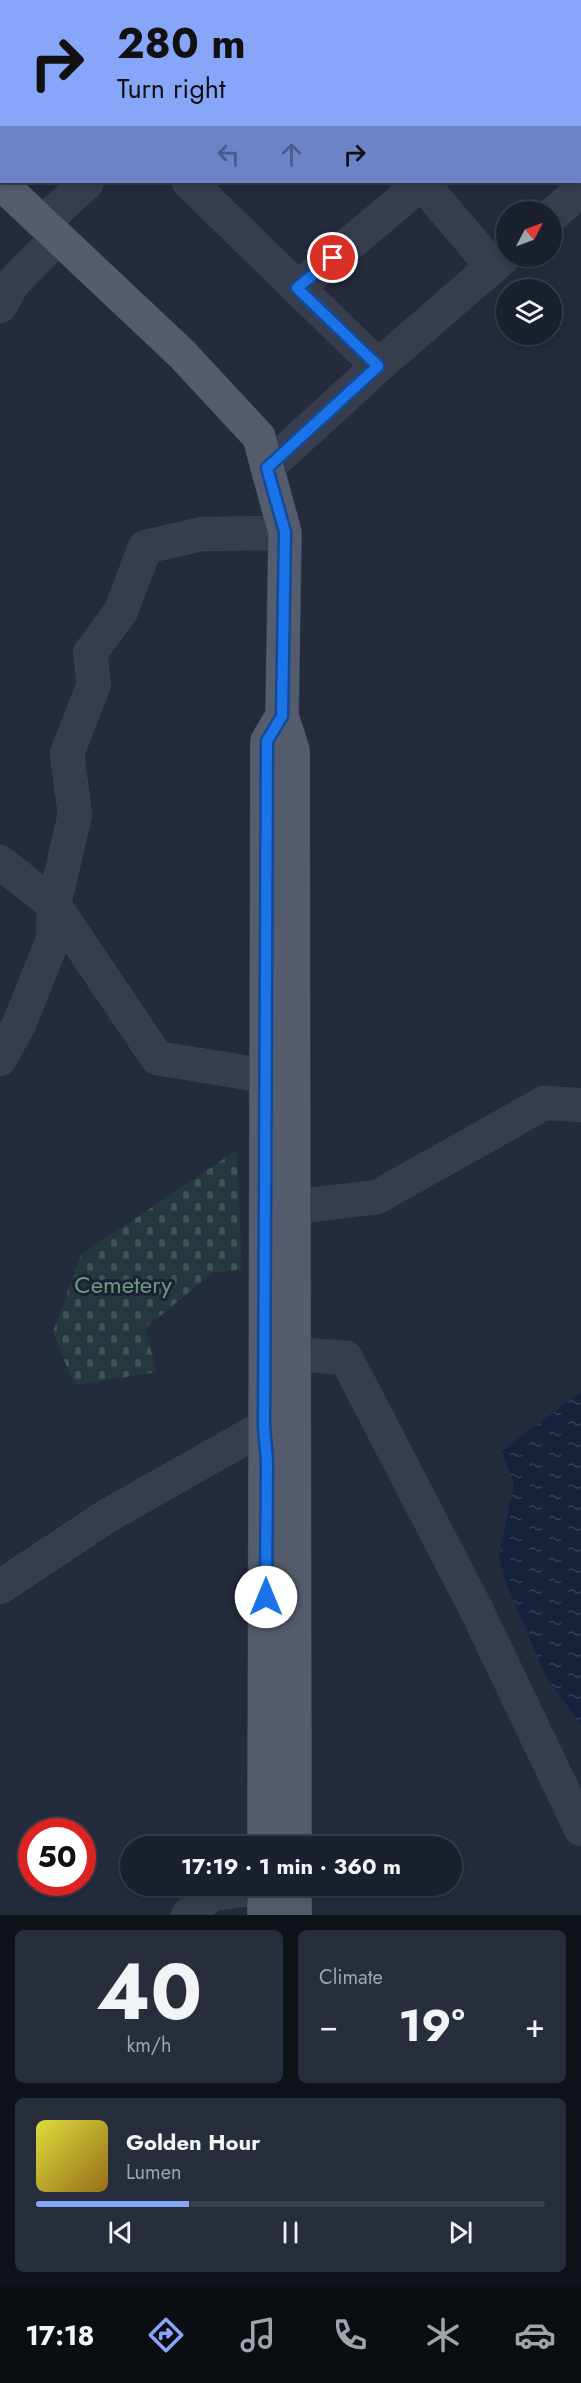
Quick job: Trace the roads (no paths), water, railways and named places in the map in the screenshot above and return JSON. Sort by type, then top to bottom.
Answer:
[{"type":"main road","points":[[6,183],[12,194],[182,354],[259,437],[285,532],[282,716],[292,750],[295,1836]]},
{"type":"main road","points":[[264,1836],[267,1461],[264,1427],[267,741],[282,716]]},
{"type":"main road","points":[[275,1896],[295,1915]]},
{"type":"street","points":[[0,306],[12,284],[86,183]]},
{"type":"street","points":[[297,288],[420,183]]},
{"type":"street","points":[[422,183],[496,256]]},
{"type":"street","points":[[206,187],[297,288],[378,366]]},
{"type":"street","points":[[267,468],[378,366],[496,263]]},
{"type":"street","points":[[0,1059],[19,1024],[52,939],[54,905],[75,814],[67,754],[94,684],[90,653],[121,610],[145,547],[202,534],[285,532]]},
{"type":"street","points":[[0,862],[54,905],[158,1058],[266,1076]]},
{"type":"street","points":[[294,1207],[377,1197],[544,1103],[581,1105]]},
{"type":"street","points":[[294,1354],[346,1358],[476,1609],[581,1829]]},
{"type":"street","points":[[0,1587],[107,1516],[264,1427]]},
{"type":"street","points":[[188,1915],[210,1896]]},
{"type":"water","points":[[581,1392],[581,1724],[546,1677],[505,1580],[499,1556],[514,1484],[502,1451]]},
{"type":"park label","name":"Cemetery","points":[[123,1285]]}]
